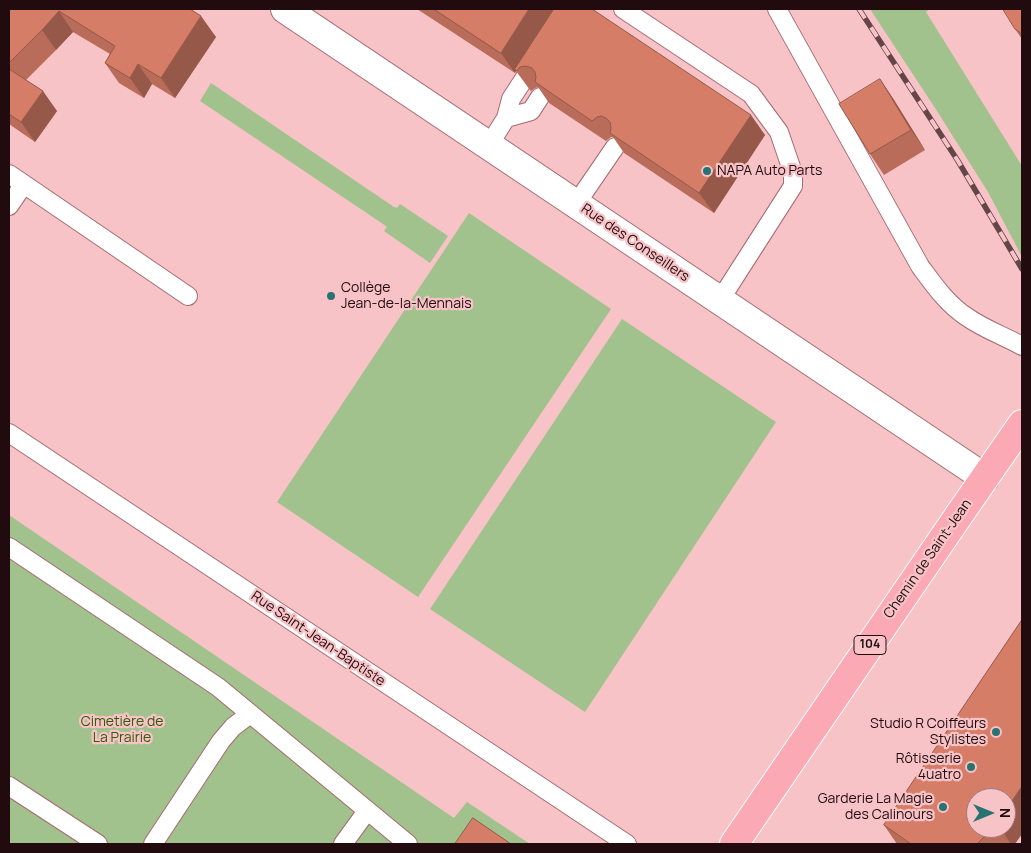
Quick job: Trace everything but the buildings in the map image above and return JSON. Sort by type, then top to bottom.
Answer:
[{"type":"main road","name":"Chemin de Saint-Jean","points":[[734,844],[1022,424]]},
{"type":"street","name":"Rue des Conseillers","points":[[299,13],[576,204],[985,478]]},
{"type":"lane","points":[[623,9],[751,94],[779,132],[785,148],[793,173],[793,186],[720,300]]},
{"type":"lane","points":[[777,9],[920,266],[937,291],[968,318],[1022,346]]},
{"type":"lane","points":[[489,145],[506,118],[511,99],[542,50]]},
{"type":"lane","points":[[506,118],[531,111],[540,97]]},
{"type":"lane","points":[[576,204],[616,147]]},
{"type":"lane","points":[[9,174],[188,296]]},
{"type":"lane","points":[[9,206],[24,184]]},
{"type":"lane","name":"Rue Saint-Jean-Baptiste","points":[[9,434],[628,844]]},
{"type":"lane","points":[[9,546],[210,682],[408,844]]},
{"type":"lane","points":[[152,844],[221,741],[233,727],[250,714]]},
{"type":"lane","points":[[9,786],[98,844]]},
{"type":"lane","points":[[343,844],[367,811]]},
{"type":"green space","points":[[870,9],[929,9],[926,12],[1022,166],[1022,257],[988,192]]},
{"type":"green space","points":[[211,83],[394,207],[397,208],[400,204],[448,236],[430,263],[384,231],[387,227],[383,224],[200,101]]},
{"type":"green space","points":[[469,213],[611,309],[418,597],[277,502]]},
{"type":"green space","points":[[622,319],[776,422],[585,712],[430,609]]},
{"type":"green space","name":"Cimetière de La Prairie","points":[[9,515],[454,818],[467,802],[530,844],[9,844]]},
{"type":"railway","points":[[859,9],[958,161],[1022,269]]},
{"type":"place","name":"NAPA Auto Parts","points":[[707,171]]},
{"type":"place","name":"Collège Jean-de-la-Mennais","points":[[331,296]]},
{"type":"place","name":"Studio R Coiffeurs Stylistes","points":[[996,732]]},
{"type":"place","name":"Rôtisserie 4uatro","points":[[971,767]]},
{"type":"place","name":"Garderie La Magie des Calinours","points":[[943,807]]}]
